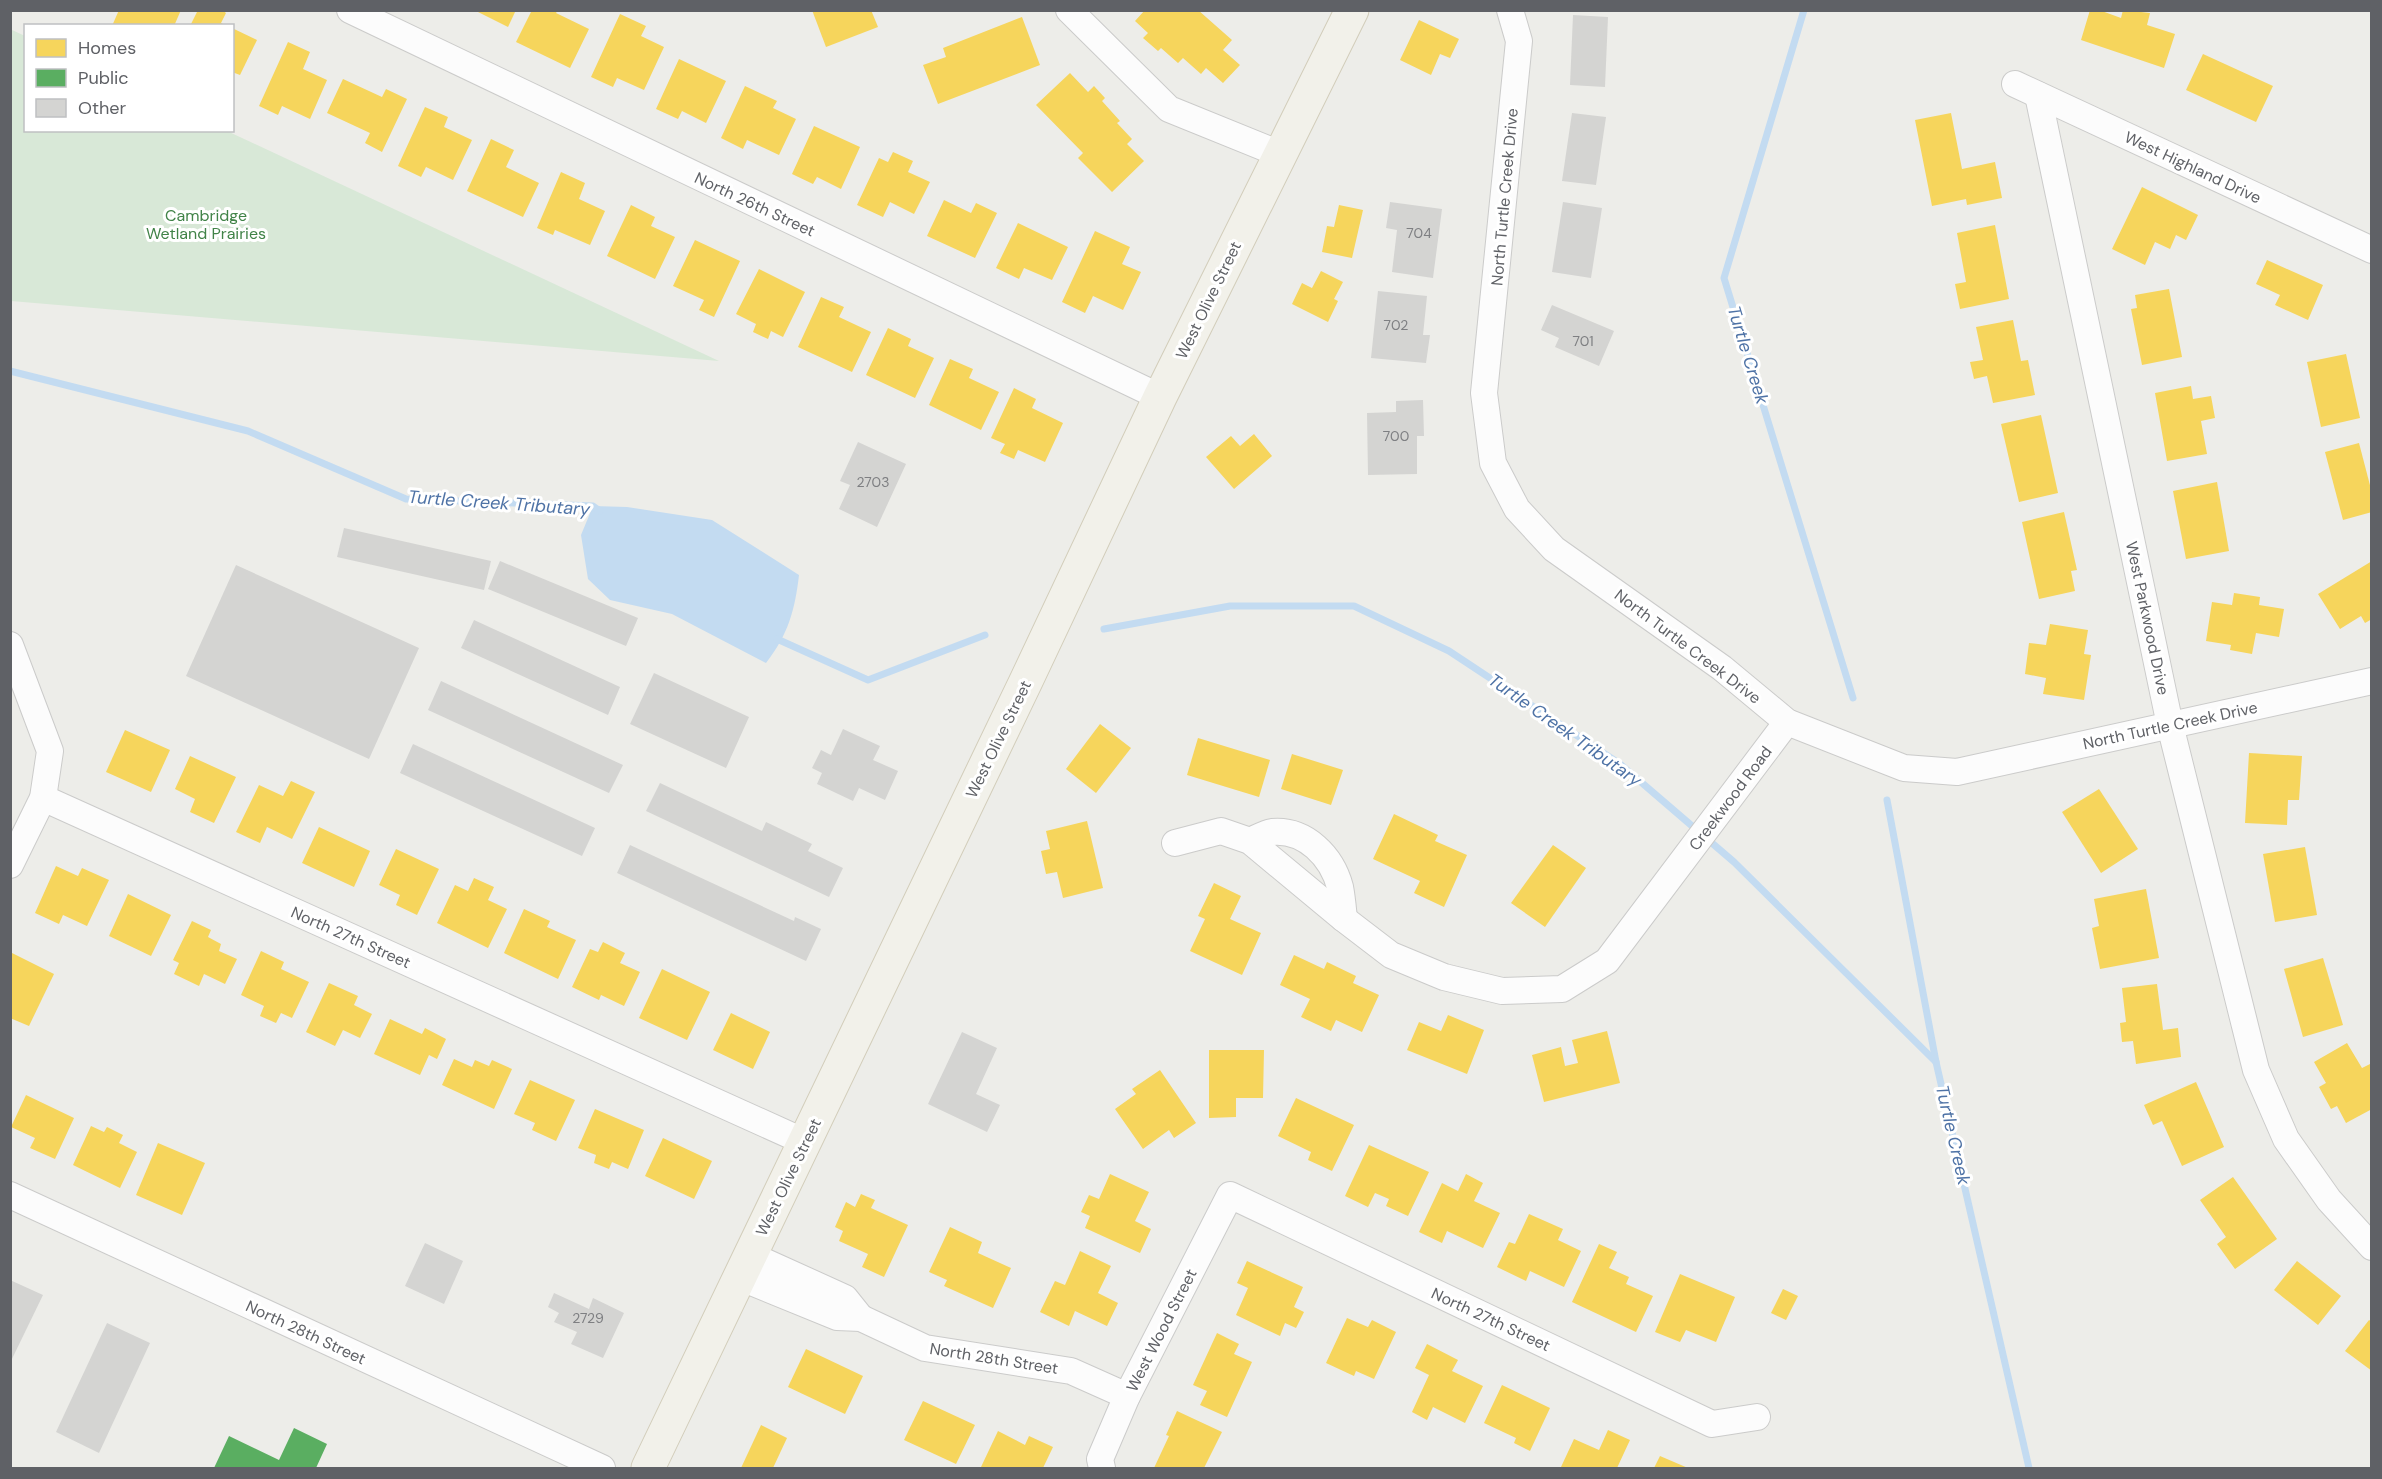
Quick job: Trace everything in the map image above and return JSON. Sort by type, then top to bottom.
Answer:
[{"type":"main road","name":"West Olive Street","points":[[648,1468],[1160,397],[1352,10]]},
{"type":"street","name":"North 26th Street","points":[[350,10],[1160,397]]},
{"type":"street","points":[[1069,10],[1169,109],[1280,154]]},
{"type":"street","name":"North Turtle Creek Drive","points":[[1510,10],[1519,41],[1484,393],[1493,463],[1517,509],[1554,549],[1722,668],[1787,722],[1904,768],[1957,772],[2372,681]]},
{"type":"street","name":"West Highland Drive","points":[[2014,84],[2372,250]]},
{"type":"street","name":"West Parkwood Drive","points":[[2038,95],[2170,725],[2256,1070],[2286,1138],[2329,1200],[2372,1246]]},
{"type":"street","points":[[10,645],[50,751],[43,798],[10,865]]},
{"type":"street","name":"Creekwood Road","points":[[1250,841],[1344,920],[1391,955],[1444,977],[1503,991],[1562,988],[1607,961],[1787,722]]},
{"type":"street","name":"North 27th Street","points":[[43,798],[805,1142]]},
{"type":"street","points":[[1174,843],[1221,831],[1250,841],[1271,832],[1293,834],[1311,843],[1329,861],[1340,886],[1344,920]]},
{"type":"street","name":"North 27th Street","points":[[1230,1194],[1712,1424],[1757,1417]]},
{"type":"street","name":"West Wood Street","points":[[1102,1468],[1100,1459],[1127,1396],[1230,1194]]},
{"type":"street","name":"North 28th Street","points":[[10,1195],[602,1468]]},
{"type":"street","name":"North 28th Street","points":[[745,1266],[837,1317],[861,1318],[925,1348],[1071,1371],[1127,1396]]},
{"type":"green space","name":"Cambridge Wetland Prairies","points":[[10,29],[24,36],[24,132],[229,132],[719,361],[11,301]]},
{"type":"water","points":[[593,506],[627,507],[712,520],[799,575],[789,622],[774,653],[766,663],[672,614],[610,600],[588,579],[581,535]]},
{"type":"building: Homes","points":[[119,10],[181,10],[175,24],[113,24]]},
{"type":"building: Homes","points":[[198,10],[222,10],[226,13],[221,23],[223,24],[191,24]]},
{"type":"building: Homes","points":[[474,10],[516,10],[508,27]]},
{"type":"building: Homes","points":[[532,10],[558,10],[556,13],[589,29],[570,68],[516,42]]},
{"type":"building: Homes","points":[[812,10],[871,10],[878,27],[826,47]]},
{"type":"building: Homes","points":[[1145,10],[1198,10],[1232,40],[1223,50],[1240,65],[1223,83],[1206,68],[1201,74],[1183,58],[1178,63],[1161,48],[1158,51],[1143,38],[1148,33],[1135,21]]},
{"type":"building: Homes","points":[[2090,10],[2099,10],[2121,18],[2123,10],[2150,13],[2147,25],[2175,34],[2164,68],[2081,40]]},
{"type":"building: Homes","points":[[620,14],[646,26],[641,36],[664,47],[644,90],[617,78],[613,87],[591,77]]},
{"type":"building: Homes","points":[[1022,17],[1040,65],[938,104],[923,65],[946,57],[943,48]]},
{"type":"building: Homes","points":[[1419,20],[1459,39],[1450,58],[1440,54],[1431,75],[1400,60]]},
{"type":"building: Homes","points":[[234,29],[257,40],[240,75],[234,73]]},
{"type":"building: Homes","points":[[288,42],[310,52],[303,69],[327,80],[310,119],[282,106],[278,115],[259,106]]},
{"type":"building: Homes","points":[[2203,54],[2273,86],[2256,122],[2186,90]]},
{"type":"building: Homes","points":[[679,59],[726,81],[706,123],[682,111],[678,119],[656,109]]},
{"type":"building: Homes","points":[[1070,73],[1088,92],[1094,86],[1105,98],[1102,101],[1120,121],[1117,123],[1132,139],[1127,144],[1144,161],[1112,192],[1078,158],[1083,153],[1036,105]]},
{"type":"building: Homes","points":[[343,79],[382,97],[386,89],[407,99],[382,152],[365,143],[370,133],[327,113]]},
{"type":"building: Homes","points":[[745,86],[777,101],[773,108],[796,119],[779,155],[747,140],[743,149],[721,138]]},
{"type":"building: Homes","points":[[425,107],[448,117],[444,127],[472,140],[453,180],[426,167],[421,177],[398,166]]},
{"type":"building: Homes","points":[[1951,113],[1962,169],[1995,162],[2002,198],[1967,205],[1966,199],[1932,206],[1915,120]]},
{"type":"building: Homes","points":[[814,126],[860,147],[841,189],[817,177],[813,184],[792,174]]},
{"type":"building: Homes","points":[[491,139],[514,150],[506,167],[539,183],[523,217],[467,191]]},
{"type":"building: Homes","points":[[893,152],[913,161],[908,172],[930,182],[914,214],[890,202],[883,217],[857,205],[879,158],[888,162]]},
{"type":"building: Homes","points":[[561,172],[585,183],[579,199],[605,211],[590,245],[555,230],[553,235],[537,228]]},
{"type":"building: Homes","points":[[2142,187],[2198,215],[2186,240],[2176,235],[2170,249],[2155,242],[2145,265],[2112,249]]},
{"type":"building: Homes","points":[[944,200],[971,213],[976,203],[997,213],[975,258],[927,236]]},
{"type":"building: Homes","points":[[631,205],[655,217],[651,226],[675,237],[655,279],[607,256]]},
{"type":"building: Homes","points":[[1339,205],[1363,210],[1352,258],[1322,252],[1327,226],[1334,227]]},
{"type":"building: Homes","points":[[1018,223],[1068,247],[1052,280],[1024,268],[1019,279],[996,268]]},
{"type":"building: Homes","points":[[1995,225],[2009,299],[1960,309],[1955,284],[1966,282],[1957,233]]},
{"type":"building: Homes","points":[[1095,231],[1130,247],[1122,264],[1141,272],[1123,310],[1093,296],[1085,313],[1062,302]]},
{"type":"building: Homes","points":[[695,240],[740,261],[714,317],[699,310],[704,300],[673,286]]},
{"type":"building: Homes","points":[[2267,260],[2323,285],[2308,320],[2275,305],[2280,295],[2256,284]]},
{"type":"building: Homes","points":[[759,269],[805,292],[783,337],[771,331],[768,339],[753,332],[756,324],[736,314]]},
{"type":"building: Homes","points":[[1321,271],[1343,282],[1334,299],[1338,301],[1328,322],[1292,304],[1302,283],[1312,288]]},
{"type":"building: Homes","points":[[2169,289],[2182,357],[2142,365],[2131,309],[2137,308],[2135,295]]},
{"type":"building: Homes","points":[[821,297],[844,307],[839,317],[871,332],[852,372],[798,347]]},
{"type":"building: Homes","points":[[2013,320],[2021,361],[2028,360],[2035,395],[1993,403],[1987,376],[1974,379],[1970,362],[1983,360],[1976,327]]},
{"type":"building: Homes","points":[[888,328],[911,339],[908,346],[934,358],[915,398],[866,375]]},
{"type":"building: Homes","points":[[2346,354],[2360,418],[2321,427],[2307,362]]},
{"type":"building: Homes","points":[[950,359],[973,369],[969,378],[999,392],[981,430],[929,405]]},
{"type":"building: Homes","points":[[2191,386],[2193,399],[2211,396],[2215,418],[2201,421],[2207,454],[2167,461],[2155,393]]},
{"type":"building: Homes","points":[[1014,388],[1036,399],[1032,408],[1063,423],[1045,462],[1018,450],[1014,459],[1000,453],[1005,444],[991,438]]},
{"type":"building: Homes","points":[[2041,415],[2058,493],[2019,502],[2001,424]]},
{"type":"building: Homes","points":[[1254,434],[1272,456],[1234,489],[1206,457],[1231,436],[1240,446]]},
{"type":"building: Homes","points":[[2359,443],[2372,493],[2372,512],[2343,520],[2325,452]]},
{"type":"building: Homes","points":[[2217,482],[2229,551],[2186,559],[2173,491]]},
{"type":"building: Homes","points":[[2064,512],[2077,570],[2071,571],[2075,591],[2039,599],[2022,522]]},
{"type":"building: Homes","points":[[2372,561],[2372,619],[2365,623],[2361,616],[2340,629],[2318,594]]},
{"type":"building: Homes","points":[[2234,593],[2260,597],[2259,605],[2284,609],[2279,637],[2256,633],[2252,654],[2230,650],[2231,645],[2206,641],[2212,602],[2232,605]]},
{"type":"building: Homes","points":[[2050,624],[2088,630],[2084,654],[2091,655],[2084,700],[2043,694],[2046,678],[2025,674],[2029,643],[2046,645]]},
{"type":"building: Homes","points":[[1100,724],[1131,748],[1096,793],[1066,769]]},
{"type":"building: Homes","points":[[125,730],[170,750],[151,792],[106,772]]},
{"type":"building: Homes","points":[[1198,738],[1270,760],[1259,797],[1187,775]]},
{"type":"building: Homes","points":[[2249,753],[2302,756],[2299,800],[2288,800],[2287,825],[2245,823]]},
{"type":"building: Homes","points":[[1292,754],[1343,770],[1331,805],[1281,789]]},
{"type":"building: Homes","points":[[190,756],[236,777],[214,823],[190,812],[195,799],[175,789]]},
{"type":"building: Homes","points":[[291,781],[315,792],[292,839],[267,827],[260,843],[236,832],[259,785],[283,796]]},
{"type":"building: Homes","points":[[2099,789],[2138,849],[2101,873],[2062,812]]},
{"type":"building: Homes","points":[[1394,814],[1438,835],[1435,841],[1467,855],[1444,907],[1414,893],[1420,881],[1373,859]]},
{"type":"building: Homes","points":[[1087,821],[1103,888],[1063,898],[1057,872],[1046,874],[1041,851],[1050,849],[1046,831]]},
{"type":"building: Homes","points":[[319,827],[370,851],[354,887],[302,863]]},
{"type":"building: Homes","points":[[1553,845],[1586,868],[1545,927],[1511,903]]},
{"type":"building: Homes","points":[[2305,847],[2317,915],[2275,922],[2263,854]]},
{"type":"building: Homes","points":[[396,849],[439,869],[417,915],[396,905],[400,895],[379,885]]},
{"type":"building: Homes","points":[[56,866],[78,876],[82,868],[109,880],[87,926],[63,915],[59,924],[35,913]]},
{"type":"building: Homes","points":[[474,878],[494,887],[488,900],[507,909],[488,948],[437,923],[455,885],[468,891]]},
{"type":"building: Homes","points":[[1214,883],[1241,896],[1230,919],[1261,933],[1242,975],[1190,951],[1205,919],[1198,916]]},
{"type":"building: Homes","points":[[2146,889],[2159,958],[2100,969],[2092,928],[2099,926],[2094,899]]},
{"type":"building: Homes","points":[[128,894],[171,915],[151,956],[109,936]]},
{"type":"building: Homes","points":[[524,909],[550,921],[547,927],[576,940],[558,979],[504,953]]},
{"type":"building: Homes","points":[[192,921],[211,930],[208,937],[221,944],[219,951],[237,959],[225,984],[204,974],[199,986],[174,974],[179,963],[173,960]]},
{"type":"building: Homes","points":[[603,942],[625,953],[620,963],[640,972],[624,1006],[601,995],[599,1000],[572,987],[590,949],[598,952]]},
{"type":"building: Homes","points":[[261,951],[284,962],[281,969],[309,982],[292,1018],[281,1013],[276,1023],[260,1016],[264,1006],[241,995]]},
{"type":"building: Homes","points":[[12,953],[54,974],[29,1026],[10,1018]]},
{"type":"building: Homes","points":[[1294,955],[1324,969],[1327,962],[1356,976],[1353,983],[1379,995],[1362,1032],[1336,1020],[1331,1031],[1301,1017],[1310,999],[1280,985]]},
{"type":"building: Homes","points":[[2323,958],[2343,1025],[2303,1037],[2284,969]]},
{"type":"building: Homes","points":[[662,969],[710,992],[687,1040],[639,1018]]},
{"type":"building: Homes","points":[[329,983],[358,996],[354,1005],[372,1014],[360,1038],[343,1030],[335,1046],[306,1032]]},
{"type":"building: Homes","points":[[2157,984],[2163,1030],[2178,1028],[2181,1057],[2136,1064],[2133,1041],[2122,1042],[2120,1023],[2126,1022],[2122,988]]},
{"type":"building: Homes","points":[[731,1013],[770,1032],[753,1069],[713,1050]]},
{"type":"building: Homes","points":[[1448,1015],[1484,1030],[1467,1074],[1407,1050],[1419,1022],[1441,1031]]},
{"type":"building: Homes","points":[[390,1019],[422,1034],[425,1028],[446,1039],[437,1059],[429,1055],[420,1075],[374,1054]]},
{"type":"building: Homes","points":[[1607,1031],[1620,1083],[1544,1102],[1532,1055],[1561,1047],[1565,1066],[1578,1063],[1572,1040]]},
{"type":"building: Homes","points":[[2347,1043],[2362,1068],[2372,1063],[2372,1109],[2346,1123],[2337,1106],[2331,1109],[2319,1087],[2326,1083],[2314,1062]]},
{"type":"building: Homes","points":[[1209,1050],[1264,1050],[1263,1098],[1236,1098],[1236,1117],[1209,1118]]},
{"type":"building: Homes","points":[[454,1059],[472,1067],[475,1060],[489,1066],[492,1060],[512,1069],[494,1109],[442,1085]]},
{"type":"building: Homes","points":[[1160,1070],[1196,1123],[1174,1138],[1169,1130],[1143,1149],[1115,1109],[1136,1094],[1132,1089]]},
{"type":"building: Homes","points":[[530,1080],[575,1100],[556,1141],[532,1130],[535,1123],[514,1114]]},
{"type":"building: Homes","points":[[2196,1082],[2224,1147],[2182,1166],[2162,1121],[2153,1125],[2144,1105]]},
{"type":"building: Homes","points":[[26,1095],[74,1118],[55,1159],[30,1148],[35,1138],[11,1127]]},
{"type":"building: Homes","points":[[1296,1098],[1354,1125],[1332,1171],[1308,1160],[1311,1152],[1278,1136]]},
{"type":"building: Homes","points":[[595,1109],[644,1130],[628,1169],[612,1162],[609,1169],[594,1163],[596,1155],[578,1148]]},
{"type":"building: Homes","points":[[91,1126],[104,1132],[107,1127],[123,1135],[119,1143],[137,1152],[120,1188],[73,1165]]},
{"type":"building: Homes","points":[[663,1138],[712,1161],[694,1199],[645,1176]]},
{"type":"building: Homes","points":[[158,1143],[205,1163],[182,1215],[136,1195]]},
{"type":"building: Homes","points":[[1369,1145],[1429,1172],[1408,1216],[1386,1206],[1389,1199],[1375,1193],[1368,1207],[1345,1196]]},
{"type":"building: Homes","points":[[1110,1174],[1149,1192],[1135,1221],[1151,1229],[1140,1253],[1085,1228],[1090,1216],[1081,1212],[1089,1195],[1099,1199]]},
{"type":"building: Homes","points":[[1466,1174],[1483,1183],[1474,1201],[1500,1213],[1483,1248],[1447,1231],[1442,1243],[1419,1232],[1442,1183],[1458,1191]]},
{"type":"building: Homes","points":[[2233,1177],[2277,1239],[2235,1269],[2217,1244],[2226,1237],[2200,1200]]},
{"type":"building: Homes","points":[[861,1194],[875,1200],[871,1208],[908,1225],[884,1277],[862,1267],[868,1254],[839,1241],[843,1231],[835,1227],[846,1202],[855,1207]]},
{"type":"building: Homes","points":[[1529,1214],[1563,1229],[1558,1240],[1581,1251],[1564,1287],[1530,1271],[1526,1281],[1497,1267],[1509,1242],[1515,1244]]},
{"type":"building: Homes","points":[[950,1227],[982,1242],[978,1253],[1011,1268],[993,1308],[944,1286],[947,1280],[929,1272]]},
{"type":"building: Homes","points":[[1599,1244],[1617,1252],[1609,1268],[1629,1277],[1626,1284],[1653,1296],[1636,1332],[1572,1302]]},
{"type":"building: Homes","points":[[1080,1251],[1111,1266],[1098,1293],[1118,1303],[1107,1326],[1075,1311],[1069,1326],[1040,1312],[1055,1281],[1065,1285]]},
{"type":"building: Homes","points":[[1247,1261],[1303,1287],[1294,1307],[1304,1312],[1296,1328],[1285,1323],[1280,1336],[1236,1315],[1248,1288],[1237,1283]]},
{"type":"building: Homes","points":[[2297,1261],[2341,1296],[2318,1325],[2274,1290]]},
{"type":"building: Homes","points":[[1680,1274],[1735,1297],[1716,1342],[1686,1330],[1680,1342],[1655,1332]]},
{"type":"building: Homes","points":[[1783,1289],[1798,1296],[1786,1320],[1771,1313]]},
{"type":"building: Homes","points":[[1347,1318],[1368,1327],[1372,1320],[1396,1332],[1374,1379],[1356,1371],[1354,1376],[1326,1363]]},
{"type":"building: Homes","points":[[2369,1320],[2372,1322],[2372,1371],[2345,1351]]},
{"type":"building: Homes","points":[[1217,1333],[1239,1344],[1234,1354],[1252,1362],[1227,1417],[1200,1405],[1207,1391],[1193,1385]]},
{"type":"building: Homes","points":[[1427,1344],[1458,1360],[1452,1371],[1483,1386],[1465,1423],[1433,1407],[1427,1420],[1412,1412],[1429,1375],[1415,1368]]},
{"type":"building: Homes","points":[[806,1349],[863,1376],[845,1414],[788,1387]]},
{"type":"building: Homes","points":[[1502,1385],[1550,1408],[1530,1451],[1514,1443],[1516,1438],[1484,1423]]},
{"type":"building: Homes","points":[[923,1401],[975,1425],[956,1464],[904,1440]]},
{"type":"building: Homes","points":[[1177,1411],[1222,1432],[1204,1468],[1154,1468],[1169,1436],[1166,1435]]},
{"type":"building: Homes","points":[[761,1425],[787,1438],[773,1468],[741,1468]]},
{"type":"building: Homes","points":[[1608,1430],[1630,1440],[1617,1468],[1561,1467],[1574,1439],[1599,1450]]},
{"type":"building: Homes","points":[[998,1431],[1025,1445],[1029,1436],[1053,1447],[1043,1468],[981,1467]]},
{"type":"building: Homes","points":[[1660,1456],[1688,1468],[1654,1468]]},
{"type":"building: Public","points":[[294,1428],[327,1444],[316,1468],[214,1468],[229,1436],[279,1460]]},
{"type":"building: Other","points":[[1573,15],[1608,17],[1605,87],[1570,85]]},
{"type":"building: Other","points":[[1572,113],[1606,117],[1596,185],[1562,181]]},
{"type":"building: Other","points":[[1390,202],[1442,209],[1433,278],[1392,272],[1397,230],[1386,228]]},
{"type":"building: Other","points":[[1563,202],[1602,208],[1591,278],[1552,272]]},
{"type":"building: Other","points":[[1378,291],[1427,296],[1423,335],[1430,335],[1426,363],[1371,358]]},
{"type":"building: Other","points":[[1552,305],[1614,331],[1599,366],[1555,347],[1559,338],[1541,330]]},
{"type":"building: Other","points":[[1423,400],[1424,436],[1417,436],[1417,474],[1368,475],[1367,413],[1396,412],[1396,401]]},
{"type":"building: Other","points":[[858,442],[906,464],[877,527],[839,509],[850,485],[840,481]]},
{"type":"building: Other","points":[[344,528],[491,561],[484,590],[337,557]]},
{"type":"building: Other","points":[[500,561],[638,618],[626,646],[488,589]]},
{"type":"building: Other","points":[[236,565],[419,648],[369,759],[186,676]]},
{"type":"building: Other","points":[[474,620],[620,687],[608,715],[461,648]]},
{"type":"building: Other","points":[[654,673],[749,717],[726,768],[630,724]]},
{"type":"building: Other","points":[[441,681],[623,765],[609,793],[428,710]]},
{"type":"building: Other","points":[[843,729],[880,746],[873,760],[898,771],[885,800],[859,788],[853,801],[817,784],[822,773],[812,768],[821,750],[831,755]]},
{"type":"building: Other","points":[[413,744],[595,828],[582,856],[400,773]]},
{"type":"building: Other","points":[[660,783],[762,831],[766,822],[812,844],[808,851],[843,868],[829,897],[646,811]]},
{"type":"building: Other","points":[[630,845],[794,921],[795,917],[821,929],[806,961],[617,873]]},
{"type":"building: Other","points":[[962,1032],[997,1048],[976,1094],[1000,1105],[987,1132],[928,1104]]},
{"type":"building: Other","points":[[425,1243],[463,1261],[444,1304],[405,1286]]},
{"type":"building: Other","points":[[10,1280],[43,1295],[10,1363]]},
{"type":"building: Other","points":[[554,1293],[589,1309],[593,1298],[624,1313],[603,1358],[571,1344],[577,1332],[554,1322],[559,1313],[548,1307]]},
{"type":"building: Other","points":[[107,1323],[150,1343],[99,1453],[56,1432]]},
{"type":"waterway","name":"Turtle Creek","points":[[1804,10],[1724,278],[1853,698]]},
{"type":"waterway","name":"Turtle Creek Tributary","points":[[10,371],[248,431],[406,499],[593,506],[600,511]]},
{"type":"waterway","name":"Turtle Creek Tributary","points":[[1104,629],[1230,606],[1354,606],[1449,651],[1620,764],[1734,862],[1936,1062]]},
{"type":"waterway","name":"Turtle Creek Tributary","points":[[777,639],[868,680],[985,635]]},
{"type":"waterway","name":"Turtle Creek","points":[[1887,800],[1936,1062],[2029,1468]]}]
